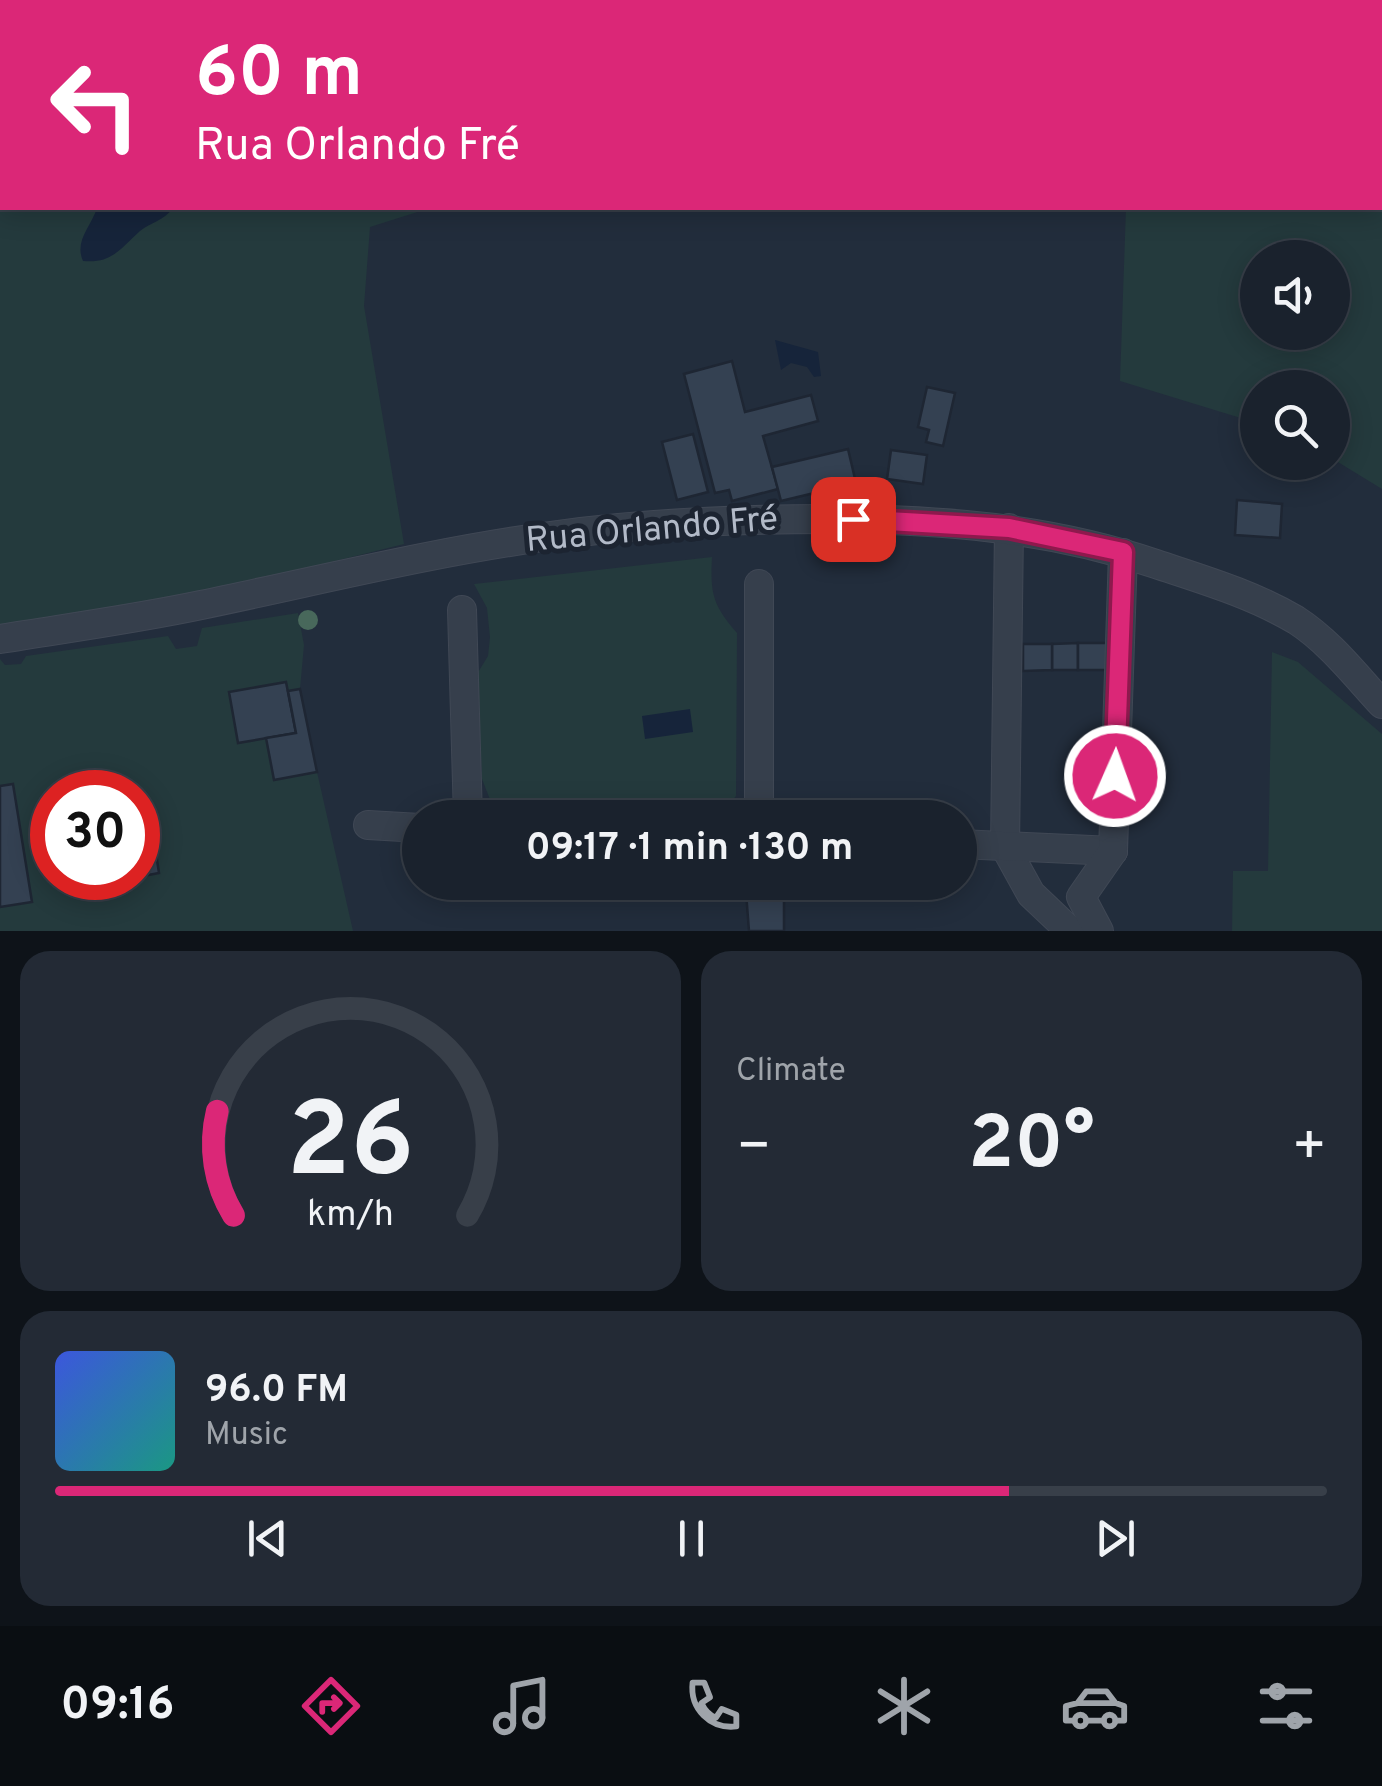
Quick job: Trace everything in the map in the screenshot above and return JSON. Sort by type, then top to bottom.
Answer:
[{"type":"street","name":"Rua Orlando Fré","points":[[0,639],[198,606],[438,555],[550,536],[774,519],[892,519],[1009,528],[1123,552],[1205,579],[1298,621],[1339,656],[1382,704]]},
{"type":"street","points":[[1009,528],[1005,847],[1031,894],[1070,931]]},
{"type":"street","points":[[1099,931],[1081,896],[1112,851],[1123,552]]},
{"type":"street","points":[[759,584],[759,800]]},
{"type":"street","points":[[462,610],[467,800]]},
{"type":"street","points":[[368,825],[402,827]]},
{"type":"street","points":[[977,845],[1112,851]]},
{"type":"green space","points":[[0,210],[424,210],[370,227],[364,306],[404,544],[255,581],[0,628]]},
{"type":"green space","points":[[1126,210],[1382,210],[1382,489],[1350,469],[1350,370],[1240,370],[1240,418],[1120,381]]},
{"type":"green space","points":[[712,557],[715,598],[737,633],[736,796],[733,800],[490,800],[482,779],[477,674],[488,656],[490,637],[487,608],[474,584]]},
{"type":"green space","points":[[298,613],[304,645],[300,689],[288,691],[285,682],[229,693],[238,743],[266,738],[274,779],[317,772],[353,931],[0,931],[0,659],[5,665],[21,664],[26,656],[168,636],[176,649],[197,646],[202,628]]},
{"type":"green space","points":[[1272,652],[1298,662],[1382,734],[1382,931],[1232,931],[1233,871],[1268,871]]},
{"type":"water","points":[[96,210],[171,210],[101,260],[83,261],[82,240]]},
{"type":"water","points":[[775,340],[818,352],[821,376],[814,377],[807,367],[791,363],[781,370]]},
{"type":"water","points":[[690,709],[693,732],[645,739],[642,716]]},
{"type":"building","points":[[732,361],[745,412],[811,395],[818,421],[763,436],[778,489],[732,501],[729,490],[715,493],[684,374]]},
{"type":"building","points":[[927,387],[955,393],[943,446],[926,442],[929,430],[918,427]]},
{"type":"building","points":[[693,434],[708,492],[677,500],[662,442]]},
{"type":"building","points":[[848,449],[856,483],[781,501],[772,467]]},
{"type":"building","points":[[891,450],[927,455],[923,484],[887,479]]},
{"type":"building","points":[[1237,500],[1282,504],[1280,538],[1235,535]]},
{"type":"building","points":[[1078,643],[1078,670],[1052,670],[1052,644]]},
{"type":"building","points":[[1078,643],[1107,643],[1107,670],[1078,670]]},
{"type":"building","points":[[1023,644],[1052,644],[1052,670],[1023,671]]},
{"type":"building","points":[[286,682],[296,733],[238,743],[229,692]]},
{"type":"building","points":[[300,689],[317,772],[274,780],[266,738],[296,733],[288,691]]},
{"type":"building","points":[[13,784],[32,902],[0,907],[0,786]]},
{"type":"building","points":[[747,900],[784,900],[784,931],[749,931]]},
{"type":"route","points":[[853,519],[1009,528],[1123,552],[1115,776]]}]
